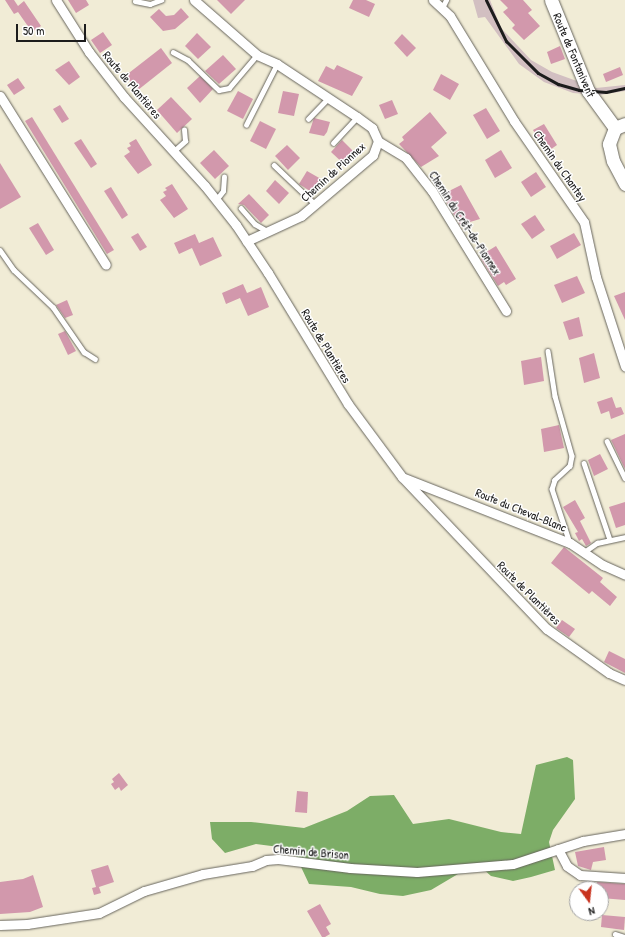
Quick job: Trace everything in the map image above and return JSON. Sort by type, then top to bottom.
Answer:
[{"type":"street","name":"Route de Plantières","points":[[56,0],[89,52],[124,97],[174,151],[216,200],[247,241],[348,404],[402,477],[547,629],[609,673],[625,680]]},
{"type":"street","name":"Chemin de Pionnex","points":[[194,0],[257,55],[277,64],[327,99],[358,117],[372,128],[378,141],[373,156],[316,205],[301,216],[247,241]]},
{"type":"street","name":"Chemin du Chantey","points":[[433,0],[444,4],[514,121],[584,222],[596,277],[625,366]]},
{"type":"street","name":"Route de Fontanivent","points":[[551,0],[588,91],[620,126]]},
{"type":"street","points":[[0,96],[106,264]]},
{"type":"street","points":[[620,126],[610,136],[610,150],[625,184]]},
{"type":"street","name":"Chemin du Crêt-de-Pionnex","points":[[378,141],[406,158],[432,192],[506,311]]},
{"type":"street","name":"Route du Cheval-Blanc","points":[[402,477],[570,543],[603,565],[625,575]]},
{"type":"street","name":"Chemin de Brison","points":[[0,925],[27,924],[99,913],[144,891],[203,874],[252,866],[266,860],[278,859],[350,868],[417,872],[513,864],[583,841],[625,834]]},
{"type":"street","points":[[558,849],[567,866],[580,875],[625,878]]},
{"type":"lane","points":[[135,1],[150,4],[161,0]]},
{"type":"lane","points":[[173,52],[188,60],[219,90],[229,88],[257,55]]},
{"type":"lane","points":[[246,125],[277,64]]},
{"type":"lane","points":[[308,119],[327,99]]},
{"type":"lane","points":[[333,142],[358,117]]},
{"type":"lane","points":[[174,151],[185,141],[184,130]]},
{"type":"lane","points":[[274,165],[316,205]]},
{"type":"lane","points":[[216,200],[223,191],[224,177]]},
{"type":"lane","points":[[241,208],[255,224],[267,231]]},
{"type":"lane","points":[[0,250],[14,270],[53,307],[84,352],[95,359]]},
{"type":"lane","points":[[548,351],[555,396],[572,456],[570,466],[555,480],[552,489],[570,543]]},
{"type":"lane","points":[[607,441],[625,478]]},
{"type":"lane","points":[[584,463],[610,540]]},
{"type":"lane","points":[[584,552],[597,543],[625,537]]},
{"type":"lane","points":[[615,934],[625,936]]},
{"type":"shaded area","points":[[473,0],[490,0],[501,28],[531,60],[552,72],[596,88],[625,85],[625,91],[600,95],[573,93],[544,82],[519,64],[485,17],[478,18]]},
{"type":"green space","points":[[567,757],[573,760],[575,799],[553,830],[549,842],[555,870],[531,877],[513,881],[491,876],[483,869],[458,874],[431,890],[403,896],[380,894],[351,887],[309,884],[295,854],[279,847],[256,844],[225,853],[212,839],[210,822],[251,822],[304,828],[347,811],[370,796],[394,795],[413,824],[449,819],[501,832],[521,834],[536,765]]},
{"type":"building","points":[[5,0],[14,0],[18,6],[24,1],[41,26],[32,32],[18,12],[14,14]]},
{"type":"building","points":[[68,0],[86,0],[89,5],[76,13]]},
{"type":"building","points":[[217,0],[245,0],[231,14]]},
{"type":"building","points":[[353,0],[366,0],[375,4],[369,17],[349,8]]},
{"type":"building","points":[[500,0],[523,0],[532,10],[528,13],[540,26],[524,40],[512,28],[515,25],[503,12],[508,8]]},
{"type":"building","points":[[181,8],[189,17],[175,29],[163,31],[150,17],[159,9],[166,16],[174,15]]},
{"type":"building","points":[[103,32],[112,45],[100,53],[91,40]]},
{"type":"building","points":[[197,33],[211,47],[198,59],[185,46]]},
{"type":"building","points":[[402,34],[416,48],[407,57],[394,43]]},
{"type":"building","points":[[560,46],[565,59],[551,64],[547,52]]},
{"type":"building","points":[[161,48],[172,63],[138,90],[125,76]]},
{"type":"building","points":[[223,55],[236,69],[219,84],[205,71]]},
{"type":"building","points":[[69,61],[80,77],[69,85],[55,70]]},
{"type":"building","points":[[337,65],[363,77],[352,96],[318,81],[326,66],[334,70]]},
{"type":"building","points":[[620,67],[623,75],[606,82],[603,74]]},
{"type":"building","points":[[441,74],[459,84],[450,100],[433,90]]},
{"type":"building","points":[[200,76],[213,89],[200,103],[187,88]]},
{"type":"building","points":[[18,78],[25,88],[14,95],[7,85]]},
{"type":"building","points":[[238,91],[253,99],[243,119],[227,111]]},
{"type":"building","points":[[283,91],[299,94],[294,116],[278,113]]},
{"type":"building","points":[[171,97],[192,119],[177,133],[157,110]]},
{"type":"building","points":[[392,100],[398,114],[385,119],[379,105]]},
{"type":"building","points":[[60,105],[69,119],[62,123],[53,109]]},
{"type":"building","points":[[486,108],[500,131],[487,139],[473,115]]},
{"type":"building","points":[[430,112],[447,133],[431,147],[439,156],[421,167],[399,144],[404,140],[402,137]]},
{"type":"building","points":[[32,117],[114,250],[107,254],[25,121]]},
{"type":"building","points":[[314,118],[330,122],[324,136],[309,133]]},
{"type":"building","points":[[260,121],[276,129],[266,149],[250,141]]},
{"type":"building","points":[[544,124],[557,145],[547,152],[533,130]]},
{"type":"building","points":[[81,139],[97,164],[91,168],[74,143]]},
{"type":"building","points":[[136,139],[152,165],[138,174],[124,156],[130,152],[127,148],[131,146],[129,143]]},
{"type":"building","points":[[342,140],[356,154],[345,165],[331,152]]},
{"type":"building","points":[[287,145],[300,158],[288,170],[275,156]]},
{"type":"building","points":[[214,150],[229,166],[215,179],[200,163]]},
{"type":"building","points":[[501,150],[512,168],[495,178],[485,160]]},
{"type":"building","points":[[0,163],[21,197],[0,209]]},
{"type":"building","points":[[307,171],[321,179],[313,193],[299,184]]},
{"type":"building","points":[[536,172],[546,187],[531,197],[521,182]]},
{"type":"building","points":[[275,180],[289,193],[279,204],[266,191]]},
{"type":"building","points":[[172,184],[188,209],[174,218],[160,200],[166,196],[163,192],[167,190],[165,188]]},
{"type":"building","points":[[461,185],[480,219],[460,225],[444,198],[449,196],[447,192]]},
{"type":"building","points":[[111,187],[128,215],[122,219],[104,191]]},
{"type":"building","points":[[249,194],[269,215],[261,223],[244,205],[238,204]]},
{"type":"building","points":[[535,215],[545,230],[532,239],[521,224]]},
{"type":"building","points":[[38,223],[54,250],[46,255],[29,228]]},
{"type":"building","points":[[138,233],[147,247],[140,251],[131,237]]},
{"type":"building","points":[[574,233],[581,245],[557,259],[550,246]]},
{"type":"building","points":[[195,234],[199,243],[213,237],[222,256],[200,266],[192,248],[179,254],[174,243]]},
{"type":"building","points":[[496,246],[516,279],[506,285],[504,282],[498,286],[481,259],[484,257],[483,254]]},
{"type":"building","points":[[577,276],[585,293],[562,303],[554,285]]},
{"type":"building","points":[[243,284],[247,293],[261,287],[269,307],[248,316],[240,298],[226,304],[222,293]]},
{"type":"building","points":[[625,292],[625,320],[614,296]]},
{"type":"building","points":[[67,300],[73,315],[65,318],[56,305]]},
{"type":"building","points":[[579,317],[583,336],[569,340],[563,322]]},
{"type":"building","points":[[65,331],[76,351],[68,355],[58,334]]},
{"type":"building","points":[[594,353],[600,378],[584,383],[579,358]]},
{"type":"building","points":[[541,357],[544,381],[524,385],[521,361]]},
{"type":"building","points":[[612,397],[616,408],[621,407],[624,414],[611,419],[609,411],[601,414],[597,402]]},
{"type":"building","points":[[559,425],[564,448],[544,452],[541,429]]},
{"type":"building","points":[[625,434],[625,469],[611,440]]},
{"type":"building","points":[[600,454],[608,469],[594,476],[588,460]]},
{"type":"building","points":[[575,500],[585,518],[580,521],[591,543],[586,546],[582,539],[579,541],[575,533],[578,532],[563,507]]},
{"type":"building","points":[[625,502],[625,525],[616,528],[609,507]]},
{"type":"building","points":[[564,547],[603,578],[600,582],[617,597],[610,606],[592,591],[589,594],[551,563]]},
{"type":"building","points":[[562,620],[575,629],[569,637],[556,628]]},
{"type":"building","points":[[609,651],[625,659],[625,673],[604,662]]},
{"type":"building","points":[[119,773],[128,785],[121,791],[119,787],[115,790],[111,784],[114,782],[112,779]]},
{"type":"building","points":[[297,791],[308,792],[307,813],[295,812]]},
{"type":"building","points":[[604,847],[606,860],[593,862],[591,870],[578,866],[575,852]]},
{"type":"building","points":[[108,865],[114,882],[99,887],[101,893],[94,895],[92,888],[96,887],[91,870]]},
{"type":"building","points":[[33,875],[43,907],[30,912],[0,914],[0,882],[23,879]]},
{"type":"building","points":[[609,883],[625,884],[625,900],[609,899]]},
{"type":"building","points":[[320,904],[331,924],[326,927],[330,934],[325,937],[322,937],[307,911]]},
{"type":"building","points":[[609,916],[625,917],[624,930],[601,927],[602,921],[609,921]]},
{"type":"railway","points":[[486,0],[506,41],[538,73],[558,84],[579,90],[606,92],[625,88]]}]
